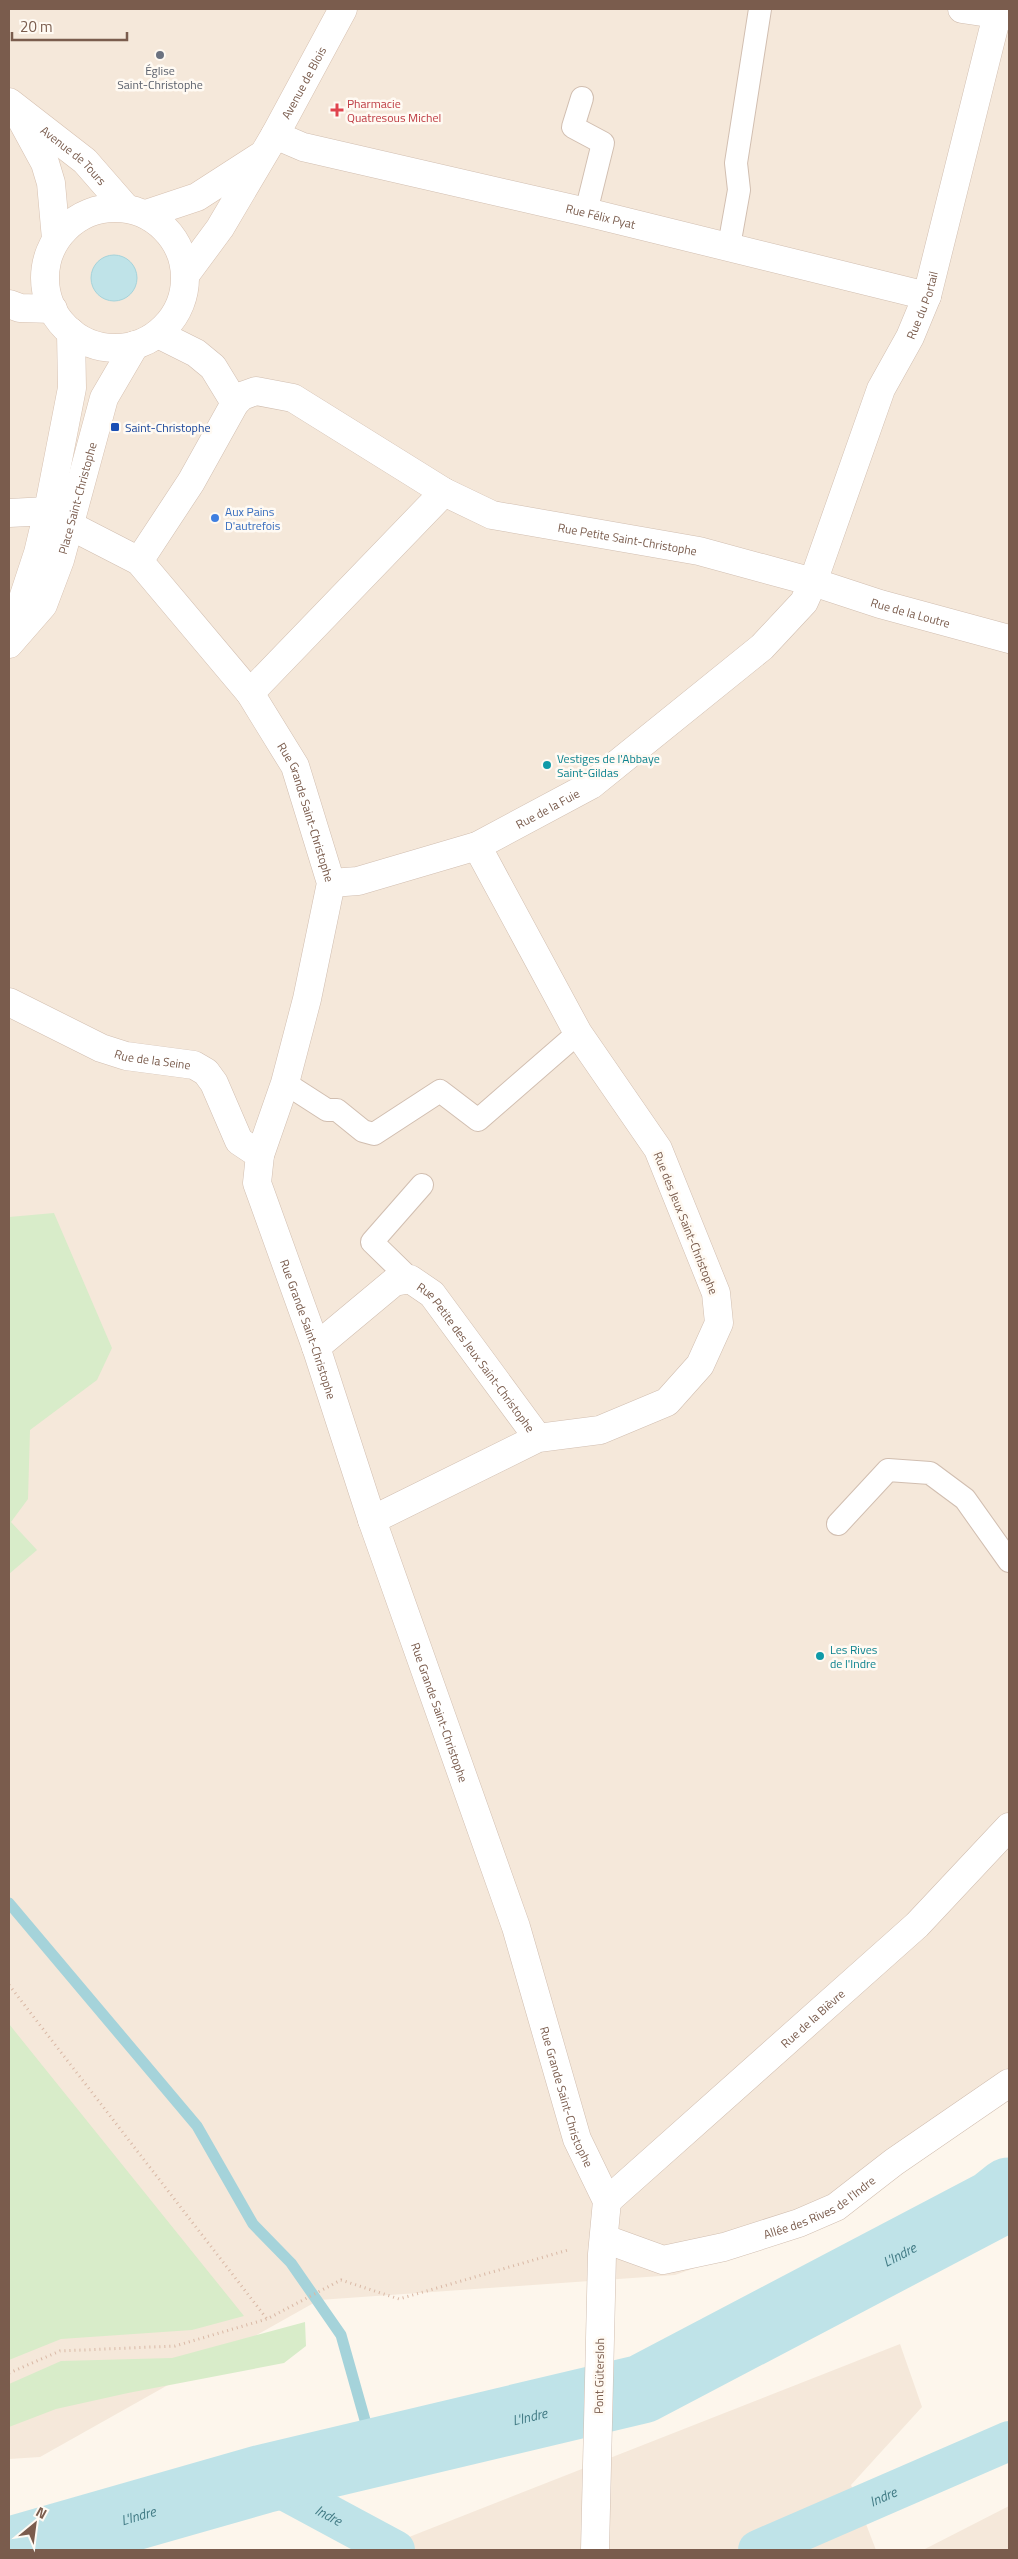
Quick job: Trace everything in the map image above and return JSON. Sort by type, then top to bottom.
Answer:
[{"type":"street","name":"Avenue de Blois","points":[[186,274],[220,228],[269,145],[343,9]]},
{"type":"street","points":[[962,9],[1003,15]]},
{"type":"street","name":"Rue du Portail","points":[[813,582],[881,389],[910,337],[926,296],[1003,15]]},
{"type":"street","name":"Avenue de Tours","points":[[12,105],[85,162],[136,211]]},
{"type":"street","name":"Avenue de Tours","points":[[12,105],[45,163],[51,183],[56,239]]},
{"type":"street","name":"Avenue de Blois","points":[[136,211],[197,197],[269,145]]},
{"type":"street","name":"Rue Félix Pyat","points":[[269,145],[303,147],[586,212],[926,296]]},
{"type":"street","points":[[136,211],[106,208],[86,214],[70,224],[56,239],[49,255],[45,274],[46,292],[52,309],[71,332],[90,343],[112,348],[146,340],[196,353],[213,367],[235,403],[191,482],[139,561]]},
{"type":"street","name":"Place Saint-Christophe","points":[[58,518],[104,398],[146,340],[170,321],[179,307],[184,291],[186,274],[182,256],[174,239],[161,225],[136,211]]},
{"type":"street","points":[[9,304],[20,308],[52,309]]},
{"type":"street","name":"Place Saint-Christophe","points":[[9,643],[43,605],[60,560],[58,518],[72,388],[71,332]]},
{"type":"street","name":"Rue Petite Saint-Christophe","points":[[235,403],[242,396],[256,391],[293,398],[444,492],[492,515],[699,551],[813,582]]},
{"type":"street","points":[[250,693],[444,492]]},
{"type":"street","name":"Place Saint-Christophe","points":[[9,513],[58,518]]},
{"type":"street","name":"Rue Grande Saint-Christophe","points":[[58,518],[139,561],[250,693],[294,766],[331,883],[307,999],[285,1083],[260,1155],[257,1183],[316,1347],[372,1520],[516,1927],[577,2139],[607,2201]]},
{"type":"street","name":"Rue de la Loutre","points":[[813,582],[880,604],[1009,639]]},
{"type":"street","name":"Rue de la Fuie","points":[[331,883],[358,881],[477,846],[591,785],[762,648],[804,602],[813,582]]},
{"type":"street","name":"Rue des Jeux Saint-Christophe","points":[[372,1520],[538,1438],[600,1430],[666,1402],[700,1365],[718,1323],[716,1293],[658,1149],[578,1033],[477,846]]},
{"type":"street","name":"Rue de la Seine","points":[[9,1002],[101,1048],[126,1056],[194,1065],[206,1072],[214,1083],[239,1141],[260,1155]]},
{"type":"street","name":"Rue Petite des Jeux Saint-Christophe","points":[[316,1347],[394,1282],[410,1280],[432,1294],[538,1438]]},
{"type":"street","name":"Rue de la Bièvre","points":[[607,2201],[917,1925],[1009,1827]]},
{"type":"street","name":"Allée des Rives de l'Indre","points":[[603,2246],[663,2260],[724,2247],[790,2226],[836,2207],[894,2162],[1009,2083]]},
{"type":"street","name":"Pont Gütersloh","points":[[595,2550],[603,2246],[607,2201]]},
{"type":"lane","points":[[729,246],[739,190],[736,163],[760,9]]},
{"type":"lane","points":[[582,98],[573,127],[603,143],[586,212]]},
{"type":"lane","points":[[285,1083],[328,1110],[337,1110],[363,1130],[374,1134],[440,1091],[478,1120],[578,1033]]},
{"type":"lane","points":[[410,1280],[372,1242],[422,1185]]},
{"type":"lane","points":[[838,1524],[888,1470],[930,1474],[965,1499],[1009,1561]]},
{"type":"path","points":[[9,1985],[266,2319]]},
{"type":"path","points":[[9,2373],[60,2352],[174,2346],[266,2319],[341,2280],[399,2299],[603,2246]]},
{"type":"shaded area","points":[[9,9],[1009,9],[1009,2089],[849,2213],[675,2275],[319,2300],[40,2457],[9,2459]]},
{"type":"shaded area","points":[[900,2344],[922,2407],[851,2485],[876,2550],[376,2550]]},
{"type":"shaded area","points":[[1009,2506],[1009,2550],[923,2550]]},
{"type":"green space","points":[[54,1213],[112,1348],[97,1380],[30,1430],[28,1499],[11,1522],[37,1550],[9,1574],[9,1217]]},
{"type":"green space","points":[[9,2024],[244,2316],[192,2330],[61,2339],[9,2360]]},
{"type":"green space","points":[[305,2322],[306,2346],[284,2363],[56,2409],[9,2427],[9,2384],[61,2361],[172,2358]]},
{"type":"water","points":[[119,255],[131,261],[136,269],[136,287],[131,295],[123,300],[109,301],[97,295],[92,287],[91,273],[97,261],[105,256]]},
{"type":"waterway","points":[[9,1903],[197,2126],[253,2224],[291,2263],[341,2335],[374,2452]]},
{"type":"waterway","name":"L'Indre","points":[[15,2550],[263,2479],[642,2389],[994,2204],[1009,2192]]},
{"type":"waterway","name":"Indre","points":[[758,2550],[1009,2441]]},
{"type":"waterway","name":"Indre","points":[[263,2479],[395,2550]]},
{"type":"place","name":"Église Saint-Christophe","points":[[160,55]]},
{"type":"place","name":"Pharmacie Quatresous Michel","points":[[337,110]]},
{"type":"place","name":"Saint-Christophe","points":[[115,427]]},
{"type":"place","name":"Aux Pains D'autrefois","points":[[215,518]]},
{"type":"place","name":"Vestiges de l'Abbaye Saint-Gildas","points":[[547,765]]},
{"type":"place","name":"Les Rives de l'Indre","points":[[820,1656]]}]
